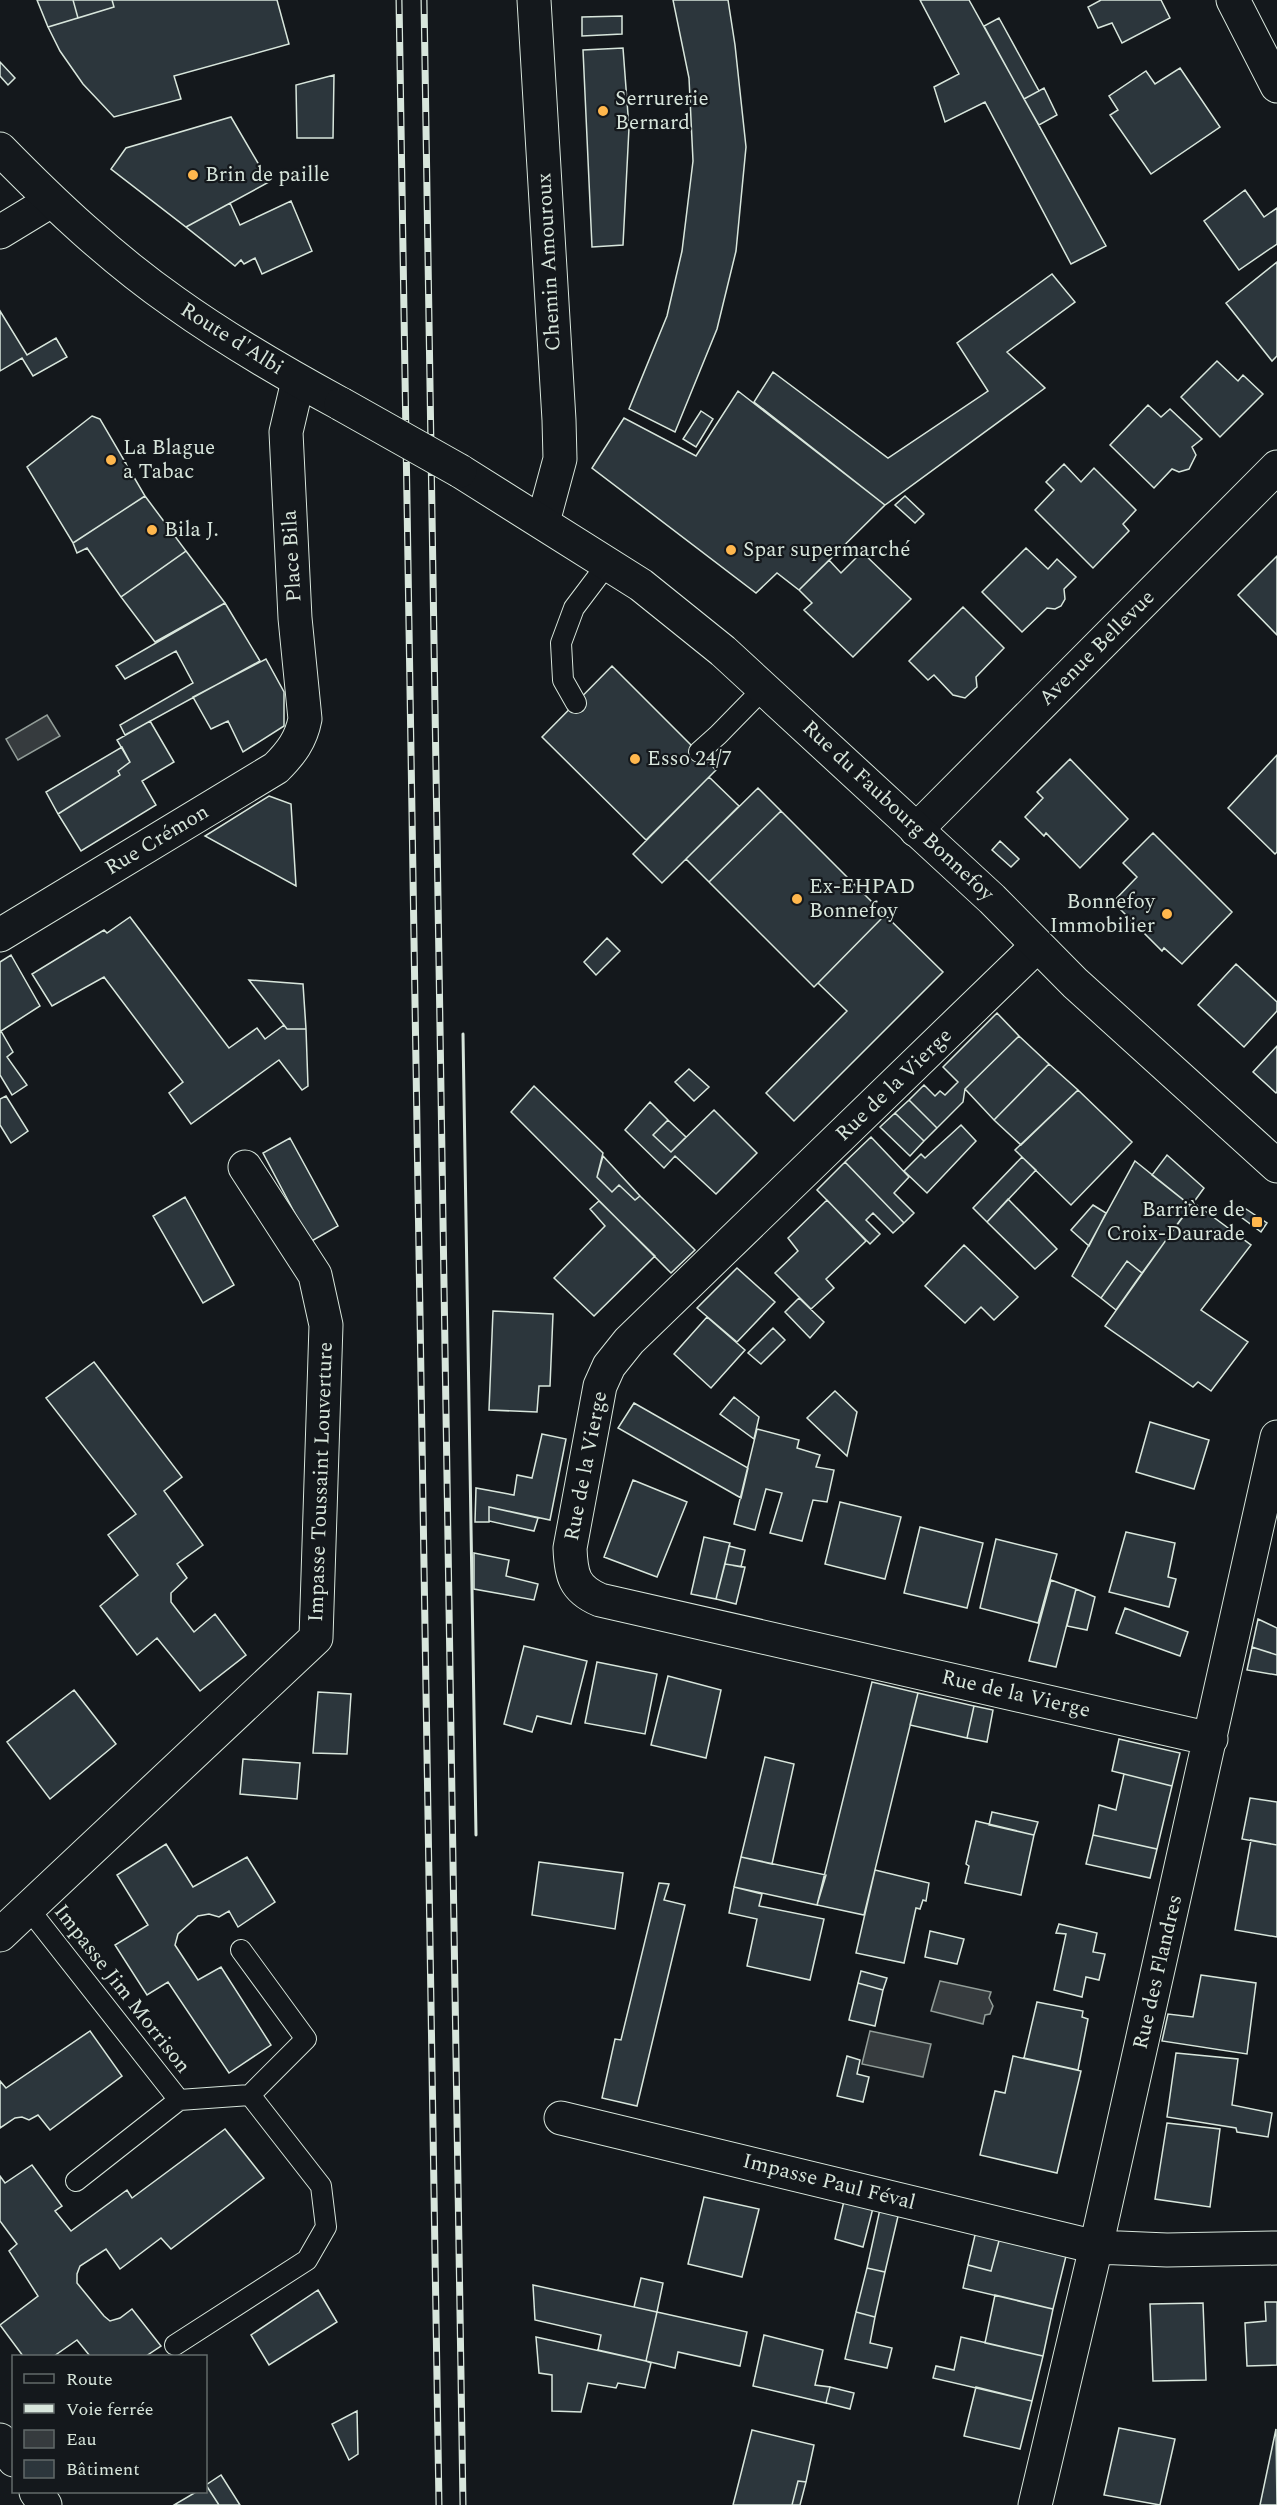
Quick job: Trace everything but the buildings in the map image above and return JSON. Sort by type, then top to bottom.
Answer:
[{"type":"street","name":"Chemin Amouroux","points":[[534,0],[560,459],[543,522]]},
{"type":"street","points":[[1233,0],[1277,87]]},
{"type":"street","name":"Route d'Albi","points":[[0,149],[51,201],[174,302],[298,381],[460,471],[491,491]]},
{"type":"street","points":[[0,232],[51,201]]},
{"type":"street","name":"Place Bila","points":[[298,381],[286,432],[295,618],[304,698],[303,732]]},
{"type":"street","name":"Avenue Bellevue","points":[[916,830],[1277,467]]},
{"type":"street","name":"Rue du Faubourg Bonnefoy","points":[[491,491],[641,585],[765,687],[992,899],[1037,946],[1277,1166]]},
{"type":"street","name":"Rue Crémon","points":[[0,935],[276,768],[294,750],[303,732]]},
{"type":"street","name":"Rue de la Vierge","points":[[1037,946],[629,1341],[609,1366],[600,1386],[570,1548],[571,1567],[575,1582],[586,1594],[600,1600],[1211,1739]]},
{"type":"street","name":"Impasse Toussaint Louverture","points":[[0,1935],[316,1638],[326,1325],[315,1275],[245,1167]]},
{"type":"street","name":"Rue des Flandres","points":[[1035,2505],[1096,2247],[1277,1437]]},
{"type":"street","name":"Impasse Paul Féval","points":[[561,2118],[1096,2247],[1167,2250],[1277,2248]]},
{"type":"street","points":[[0,2440],[12,2457]]},
{"type":"lane","points":[[576,703],[562,680],[561,643],[574,608],[608,564]]},
{"type":"lane","points":[[699,752],[765,687]]},
{"type":"lane","name":"Impasse Jim Morrison","points":[[28,1908],[179,2100]]},
{"type":"lane","points":[[175,2345],[307,2260],[326,2227],[321,2187],[250,2095],[306,2039],[241,1950]]},
{"type":"lane","name":"Impasse Jim Morrison","points":[[76,2181],[179,2100],[250,2095]]},
{"type":"water","points":[[47,715],[60,736],[18,760],[6,739]]},
{"type":"water","points":[[940,1981],[991,1992],[989,1998],[993,2006],[990,2014],[985,2015],[983,2024],[931,2011]]},
{"type":"water","points":[[870,2031],[931,2044],[923,2077],[862,2064]]},
{"type":"railway","points":[[399,0],[439,2505]]},
{"type":"railway","points":[[424,0],[463,2505]]},
{"type":"wall","points":[[463,1034],[476,1835]]},
{"type":"place","name":"Serrurerie Bernard","points":[[603,111]]},
{"type":"place","name":"Brin de paille","points":[[193,175]]},
{"type":"place","name":"La Blague à Tabac","points":[[111,460]]},
{"type":"place","name":"Bila J.","points":[[152,530]]},
{"type":"place","name":"Spar supermarché","points":[[731,550]]},
{"type":"place","name":"Esso 24/7","points":[[635,759]]},
{"type":"place","name":"Ex-EHPAD Bonnefoy","points":[[797,899]]},
{"type":"place","name":"Bonnefoy Immobilier","points":[[1167,914]]},
{"type":"place","name":"Barrière de Croix-Daurade","points":[[1257,1222]]}]
